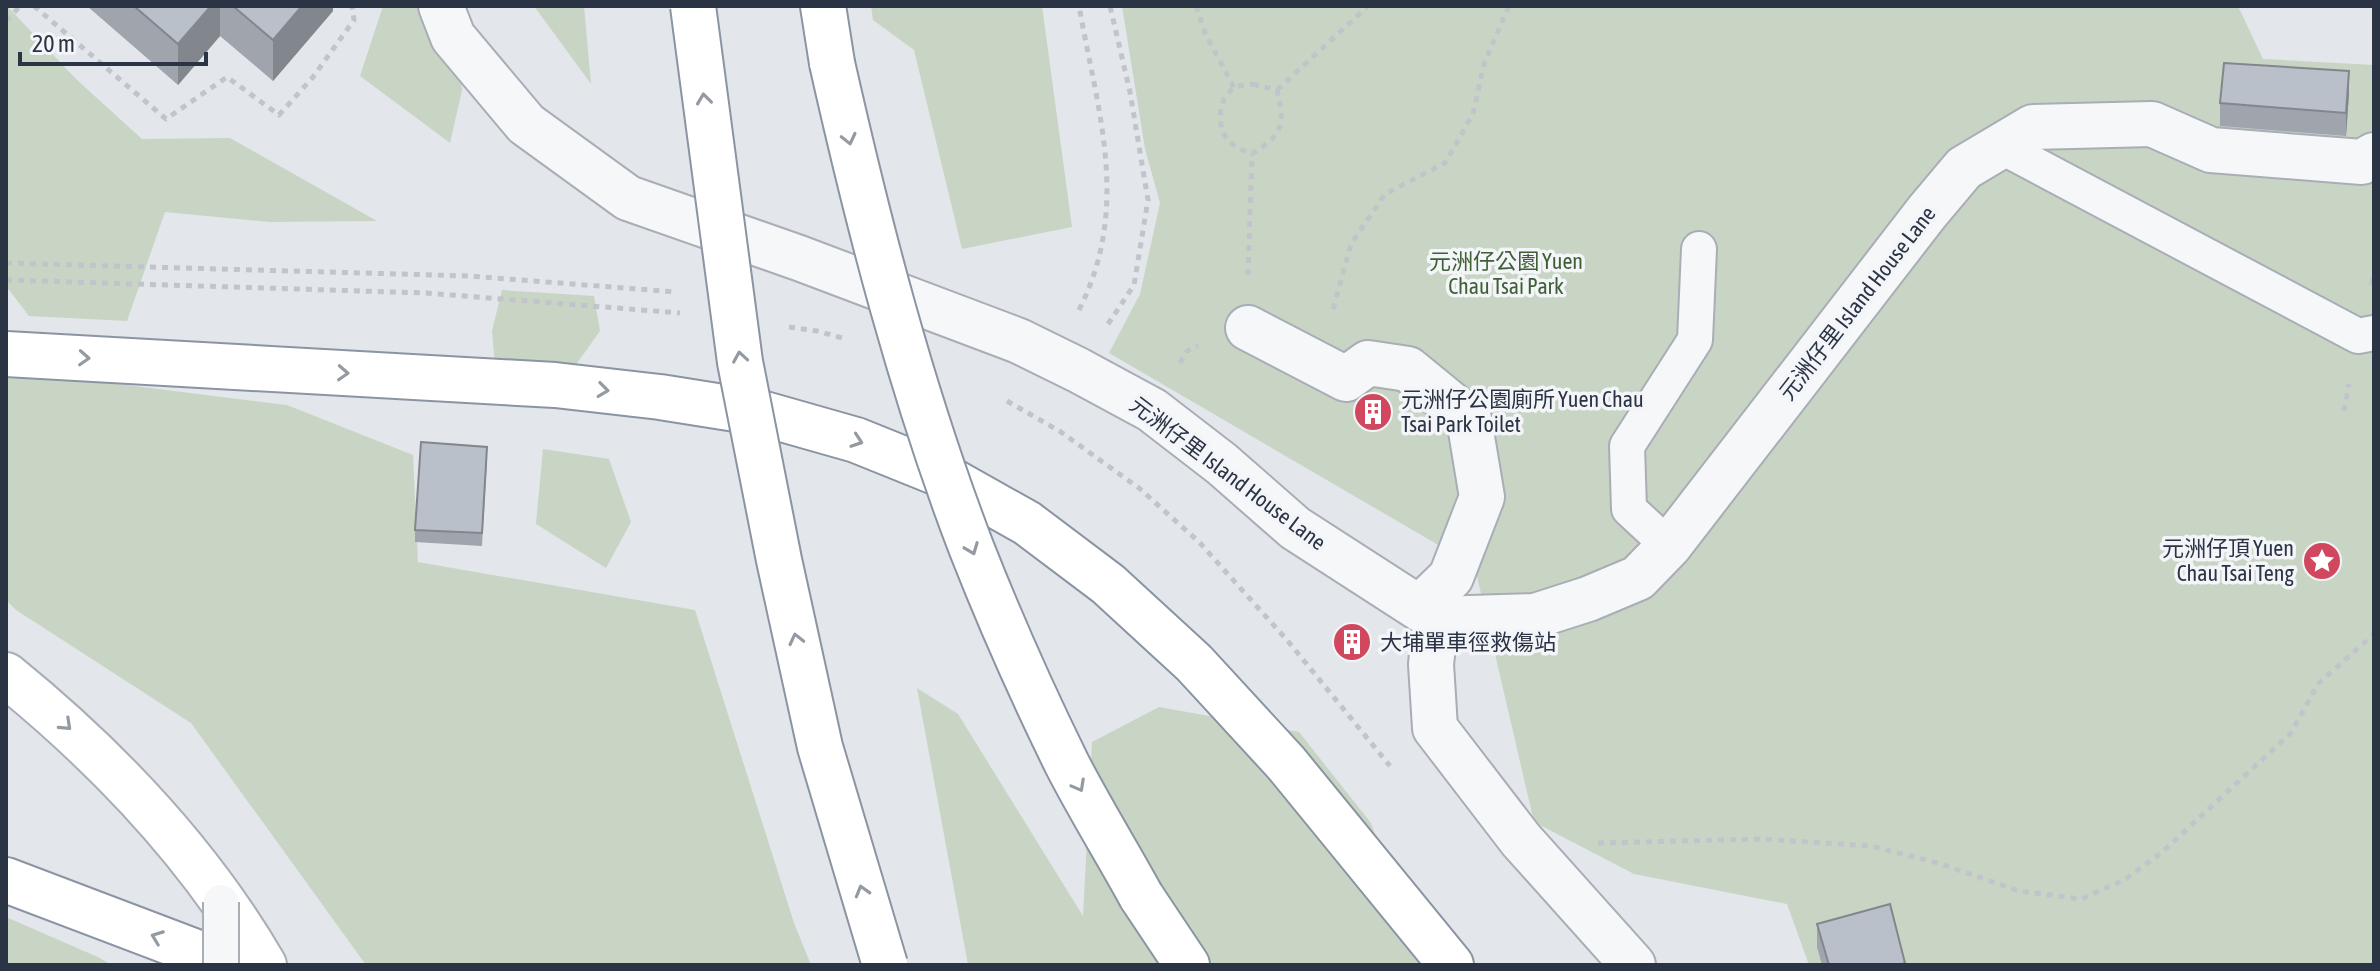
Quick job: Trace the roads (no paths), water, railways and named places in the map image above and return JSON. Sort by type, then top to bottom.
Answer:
[{"type":"main road","points":[[693,6],[740,362],[779,560],[820,747],[885,965]]},
{"type":"main road","points":[[823,6],[832,63],[865,209],[927,420],[971,547],[1016,655],[1068,766],[1141,896],[1187,965]]},
{"type":"main road","points":[[6,354],[555,385],[660,397],[761,413],[856,440],[938,473],[1027,523],[1108,584],[1194,663],[1286,763],[1451,965]]},
{"type":"main road","points":[[6,675],[103,760],[169,831],[264,965]]},
{"type":"main road","points":[[6,880],[230,965]]},
{"type":"street","name":"元洲仔里 Island House Lane","points":[[441,6],[453,37],[526,124],[628,198],[1019,341],[1078,370],[1152,410],[1222,464],[1295,528],[1428,613],[1535,616],[1638,578],[1669,546],[1964,168],[2033,127],[2152,124],[2211,150],[2362,162],[2374,155]]},
{"type":"street","points":[[1248,328],[1346,379],[1368,363],[1408,369],[1469,419],[1482,497],[1451,577],[1428,613],[1435,728],[1521,840],[1633,965]]},
{"type":"lane","points":[[2002,147],[2358,336],[2374,333]]},
{"type":"lane","points":[[1669,546],[1629,509],[1627,446],[1695,340],[1699,249]]},
{"type":"lane","points":[[221,902],[221,965]]},
{"type":"place","name":"元洲仔公園廁所 Yuen Chau Tsai Park Toilet","points":[[1373,412]]},
{"type":"place","name":"元洲仔頂 Yuen Chau Tsai Teng","points":[[2322,561]]},
{"type":"place","name":"大埔單車徑救傷站","points":[[1352,642]]},
{"type":"park label","name":"元洲仔公園 Yuen Chau Tsai Park","points":[[1506,274]]}]
